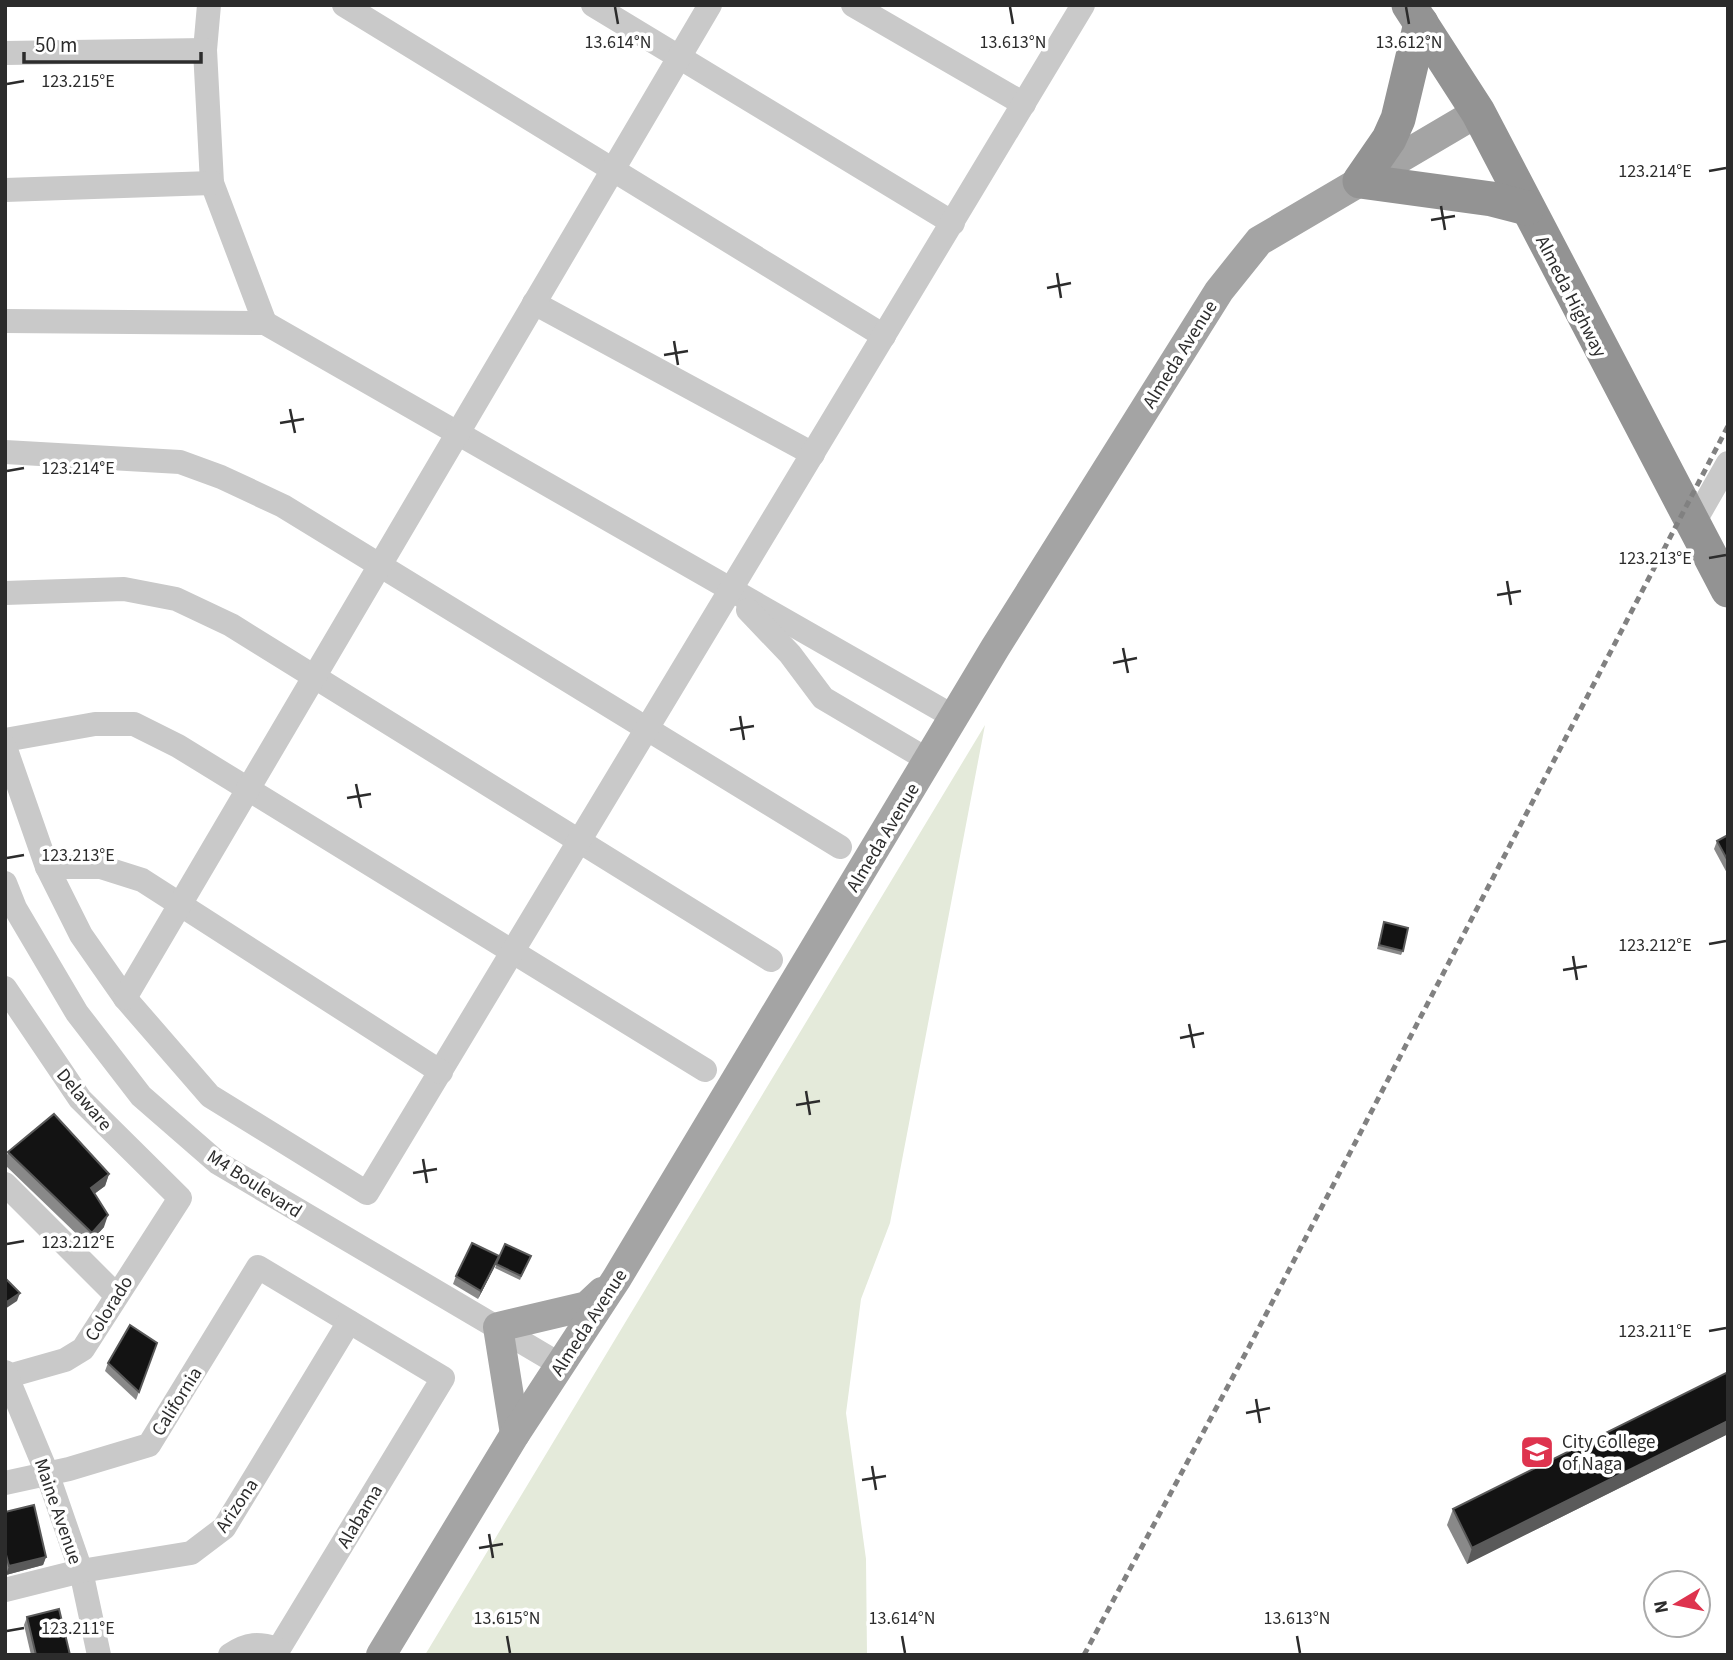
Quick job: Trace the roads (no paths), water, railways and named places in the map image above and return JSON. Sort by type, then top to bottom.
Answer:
[{"type":"highway","name":"Almeda Highway","points":[[1415,14],[1478,112],[1692,526],[1728,590]]},
{"type":"highway","points":[[1415,14],[1398,119],[1389,139],[1360,181],[1435,190],[1527,208]]},
{"type":"main road","name":"Almeda Avenue","points":[[381,1655],[515,1434],[617,1278],[954,717],[1219,291],[1259,241],[1478,112]]},
{"type":"main road","points":[[515,1434],[498,1327],[587,1306],[617,1278]]},
{"type":"street","points":[[209,5],[205,50],[212,183],[265,323]]},
{"type":"street","points":[[344,5],[884,336]]},
{"type":"street","points":[[593,5],[953,223]]},
{"type":"street","points":[[124,998],[710,5]]},
{"type":"street","points":[[853,5],[1024,104]]},
{"type":"street","points":[[5,747],[47,867],[81,935],[124,998],[210,1096],[367,1193],[1083,5]]},
{"type":"street","points":[[5,53],[205,50]]},
{"type":"street","points":[[5,190],[212,183]]},
{"type":"street","points":[[534,303],[813,454]]},
{"type":"street","points":[[5,321],[265,323],[954,717]]},
{"type":"street","points":[[5,452],[180,462],[221,477],[283,506],[840,847]]},
{"type":"street","points":[[1692,526],[1728,463]]},
{"type":"street","points":[[5,593],[124,589],[176,599],[231,625],[771,960]]},
{"type":"street","points":[[730,591],[790,654],[823,698],[928,760]]},
{"type":"street","points":[[5,740],[95,724],[134,724],[178,746],[705,1070]]},
{"type":"street","points":[[47,867],[101,867],[142,880],[440,1072]]},
{"type":"street","name":"M4 Boulevard","points":[[5,883],[15,908],[76,1013],[141,1096],[218,1163],[385,1264],[559,1364]]},
{"type":"street","name":"Delaware","points":[[5,988],[80,1099],[180,1198]]},
{"type":"street","points":[[5,1184],[116,1295]]},
{"type":"street","name":"Colorado","points":[[6,1375],[65,1360],[83,1349],[180,1198]]},
{"type":"street","name":"California","points":[[5,1483],[149,1444],[258,1267],[349,1322]]},
{"type":"street","name":"Alabama","points":[[277,1652],[443,1378],[349,1322]]},
{"type":"street","name":"Arizona","points":[[5,1590],[81,1571],[191,1553],[210,1542],[224,1528],[349,1322]]},
{"type":"street","name":"Maine Avenue","points":[[6,1375],[47,1472],[81,1571],[99,1655]]},
{"type":"street","points":[[230,1655],[243,1647],[258,1643],[277,1652]]},
{"type":"railway","points":[[1084,1655],[1250,1345],[1728,426]]},
{"type":"place","name":"City College of Naga","points":[[1537,1452]]}]
